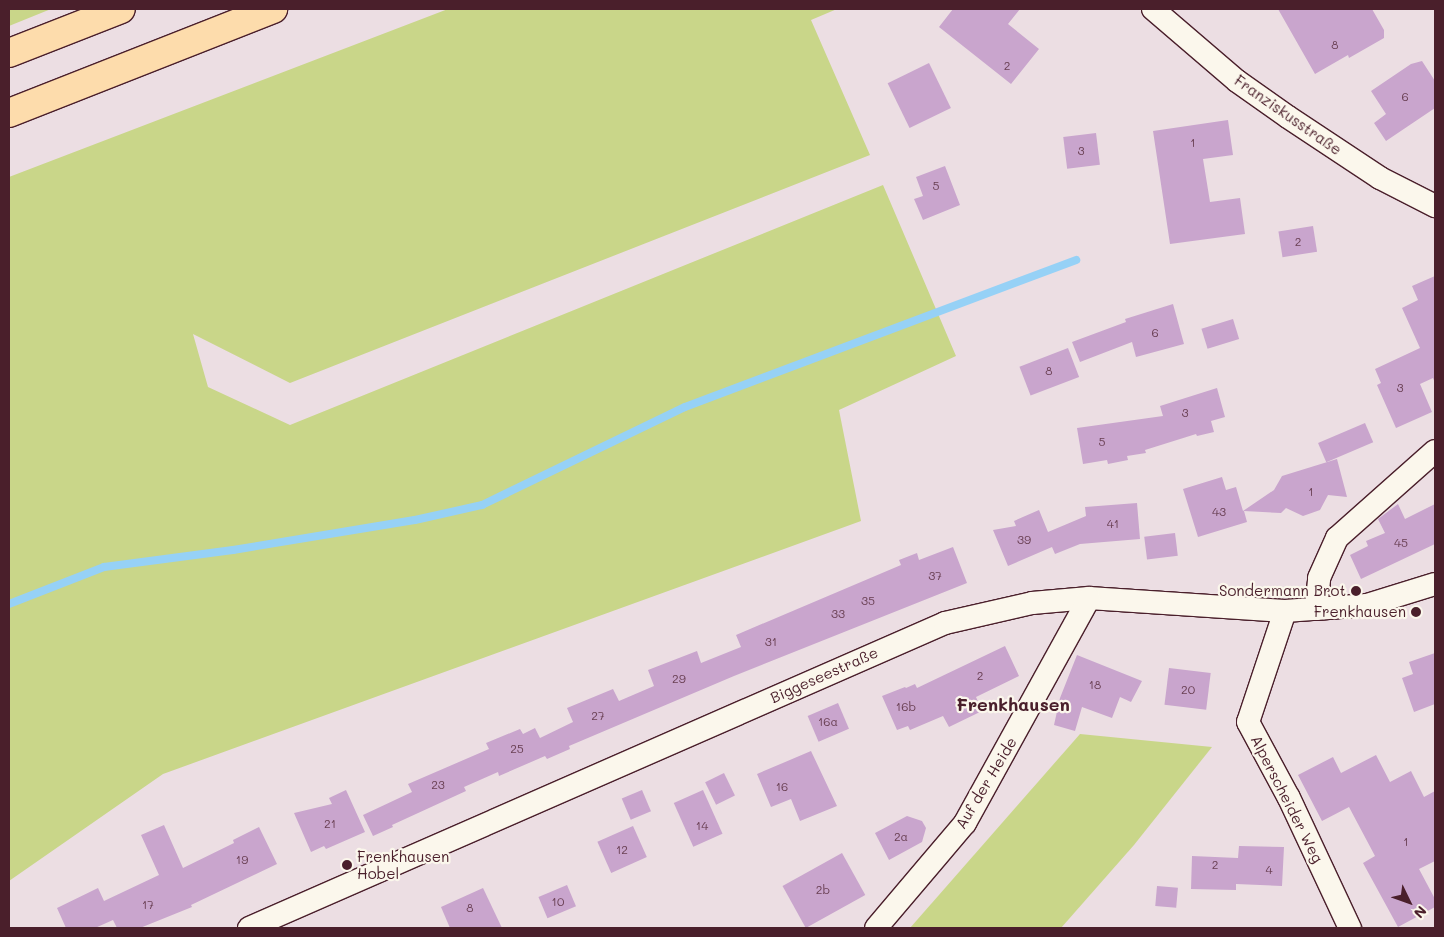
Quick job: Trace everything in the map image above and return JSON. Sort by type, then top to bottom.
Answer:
[{"type":"highway","points":[[9,53],[121,9]]},
{"type":"highway","points":[[9,113],[273,9]]},
{"type":"street","name":"Franziskusstraße","points":[[1153,9],[1237,81],[1288,117],[1380,178],[1435,206]]},
{"type":"street","points":[[1316,609],[1319,578],[1338,538],[1435,451]]},
{"type":"street","name":"Biggeseestraße","points":[[250,928],[945,623],[1032,603],[1089,598],[1285,611],[1367,605],[1435,584]]},
{"type":"street","name":"Auf der Heide","points":[[876,928],[965,822],[1089,598]]},
{"type":"street","name":"Alperscheider Weg","points":[[1285,611],[1248,722],[1289,798],[1350,928]]},
{"type":"green space","points":[[9,9],[51,9],[9,26]]},
{"type":"green space","points":[[448,9],[837,9],[811,20],[870,155],[290,383],[193,334],[208,387],[290,425],[883,185],[956,356],[839,410],[861,521],[163,774],[9,881],[9,177]]},
{"type":"green space","points":[[1080,734],[1212,747],[1134,845],[1061,928],[910,928]]},
{"type":"building","points":[[953,9],[1020,9],[1008,24],[1039,49],[1011,84],[939,27]]},
{"type":"building","points":[[1278,9],[1372,9],[1384,30],[1384,38],[1349,58],[1348,55],[1315,74]]},
{"type":"building","points":[[1422,61],[1435,81],[1435,108],[1386,141],[1374,123],[1386,114],[1371,91],[1411,64]]},
{"type":"building","points":[[929,63],[951,108],[910,128],[888,83]]},
{"type":"building","points":[[1228,120],[1233,155],[1203,159],[1210,202],[1240,198],[1245,234],[1170,244],[1153,131]]},
{"type":"building","points":[[1096,133],[1100,165],[1067,169],[1063,137]]},
{"type":"building","points":[[945,166],[960,205],[923,220],[914,199],[923,196],[916,177]]},
{"type":"building","points":[[1313,226],[1317,252],[1282,257],[1278,231]]},
{"type":"building","points":[[1435,276],[1435,383],[1433,378],[1420,384],[1432,412],[1396,428],[1377,385],[1381,383],[1375,369],[1420,348],[1402,308],[1418,300],[1412,286]]},
{"type":"building","points":[[1173,304],[1184,344],[1136,357],[1132,342],[1080,362],[1072,342],[1126,322],[1125,319]]},
{"type":"building","points":[[1233,319],[1239,339],[1208,349],[1201,329]]},
{"type":"building","points":[[1068,348],[1079,377],[1031,396],[1019,367]]},
{"type":"building","points":[[1217,388],[1225,417],[1211,421],[1214,432],[1197,436],[1196,434],[1145,450],[1146,453],[1127,456],[1128,460],[1108,464],[1107,460],[1083,464],[1077,428],[1163,416],[1160,406]]},
{"type":"building","points":[[1365,423],[1373,442],[1326,462],[1318,443]]},
{"type":"building","points":[[1337,459],[1347,497],[1328,495],[1320,510],[1303,516],[1286,508],[1281,513],[1244,511],[1247,522],[1198,537],[1183,489],[1222,477],[1226,490],[1236,487],[1243,511],[1274,490],[1282,476]]},
{"type":"building","points":[[1137,503],[1140,539],[1080,544],[1055,554],[1052,547],[1008,566],[993,530],[1016,526],[1014,521],[1039,510],[1048,532],[1086,516],[1085,507]]},
{"type":"building","points":[[1398,504],[1405,519],[1435,504],[1435,544],[1361,579],[1350,555],[1368,546],[1366,541],[1385,533],[1378,519]]},
{"type":"building","points":[[1175,533],[1178,556],[1147,560],[1144,537]]},
{"type":"building","points":[[953,547],[967,583],[734,676],[569,746],[570,749],[547,759],[545,756],[499,776],[498,772],[464,787],[466,791],[392,825],[393,827],[373,836],[363,815],[412,792],[408,784],[489,749],[486,743],[520,729],[523,734],[535,728],[540,738],[573,722],[567,708],[613,689],[619,701],[654,686],[648,670],[697,651],[701,663],[741,647],[736,635],[901,565],[899,560],[917,553],[919,560]]},
{"type":"building","points":[[1005,646],[1019,676],[976,697],[982,711],[949,727],[943,716],[910,730],[908,726],[897,730],[882,696],[915,684],[917,688]]},
{"type":"building","points":[[1435,653],[1435,704],[1414,712],[1402,678],[1413,674],[1409,662]]},
{"type":"building","points":[[1077,655],[1142,681],[1131,702],[1120,697],[1112,718],[1082,707],[1075,731],[1054,725],[1060,698]]},
{"type":"building","points":[[1169,668],[1211,673],[1206,710],[1164,705]]},
{"type":"building","points":[[838,703],[849,729],[819,742],[808,716]]},
{"type":"building","points":[[811,751],[837,806],[800,821],[791,799],[771,807],[757,774]]},
{"type":"building","points":[[1376,755],[1390,782],[1411,771],[1424,797],[1435,791],[1435,861],[1419,869],[1435,899],[1435,907],[1398,927],[1363,863],[1375,856],[1349,807],[1322,821],[1298,775],[1333,757],[1341,773]]},
{"type":"building","points":[[724,773],[735,795],[716,805],[705,782]]},
{"type":"building","points":[[346,790],[365,832],[326,849],[324,846],[311,852],[294,813],[332,804],[329,798]]},
{"type":"building","points":[[642,790],[651,811],[631,820],[622,799]]},
{"type":"building","points":[[703,790],[723,834],[693,847],[674,803]]},
{"type":"building","points":[[907,816],[922,821],[926,828],[922,842],[889,860],[875,833]]},
{"type":"building","points":[[164,825],[183,868],[234,843],[233,840],[259,827],[277,864],[191,905],[192,907],[140,928],[117,928],[113,920],[95,928],[66,928],[57,908],[98,888],[104,901],[159,875],[141,835]]},
{"type":"building","points":[[633,826],[647,857],[611,873],[597,842]]},
{"type":"building","points":[[1239,846],[1284,847],[1282,886],[1236,884],[1236,890],[1191,889],[1192,856],[1238,858]]},
{"type":"building","points":[[842,853],[865,895],[806,928],[783,886]]},
{"type":"building","points":[[567,885],[576,906],[547,918],[538,897]]},
{"type":"building","points":[[1157,886],[1178,888],[1176,908],[1155,906]]},
{"type":"building","points":[[483,888],[502,928],[450,928],[441,907]]},
{"type":"waterway","points":[[9,604],[104,567],[233,550],[415,520],[482,505],[685,407],[1076,260]]},
{"type":"place","name":"Sondermann Brot","points":[[1356,591]]},
{"type":"place","name":"Frenkhausen","points":[[1416,612]]},
{"type":"place","name":"Frenkhausen Hobel","points":[[347,865]]},
{"type":"district","name":"Frenkhausen","points":[[1013,704]]}]
